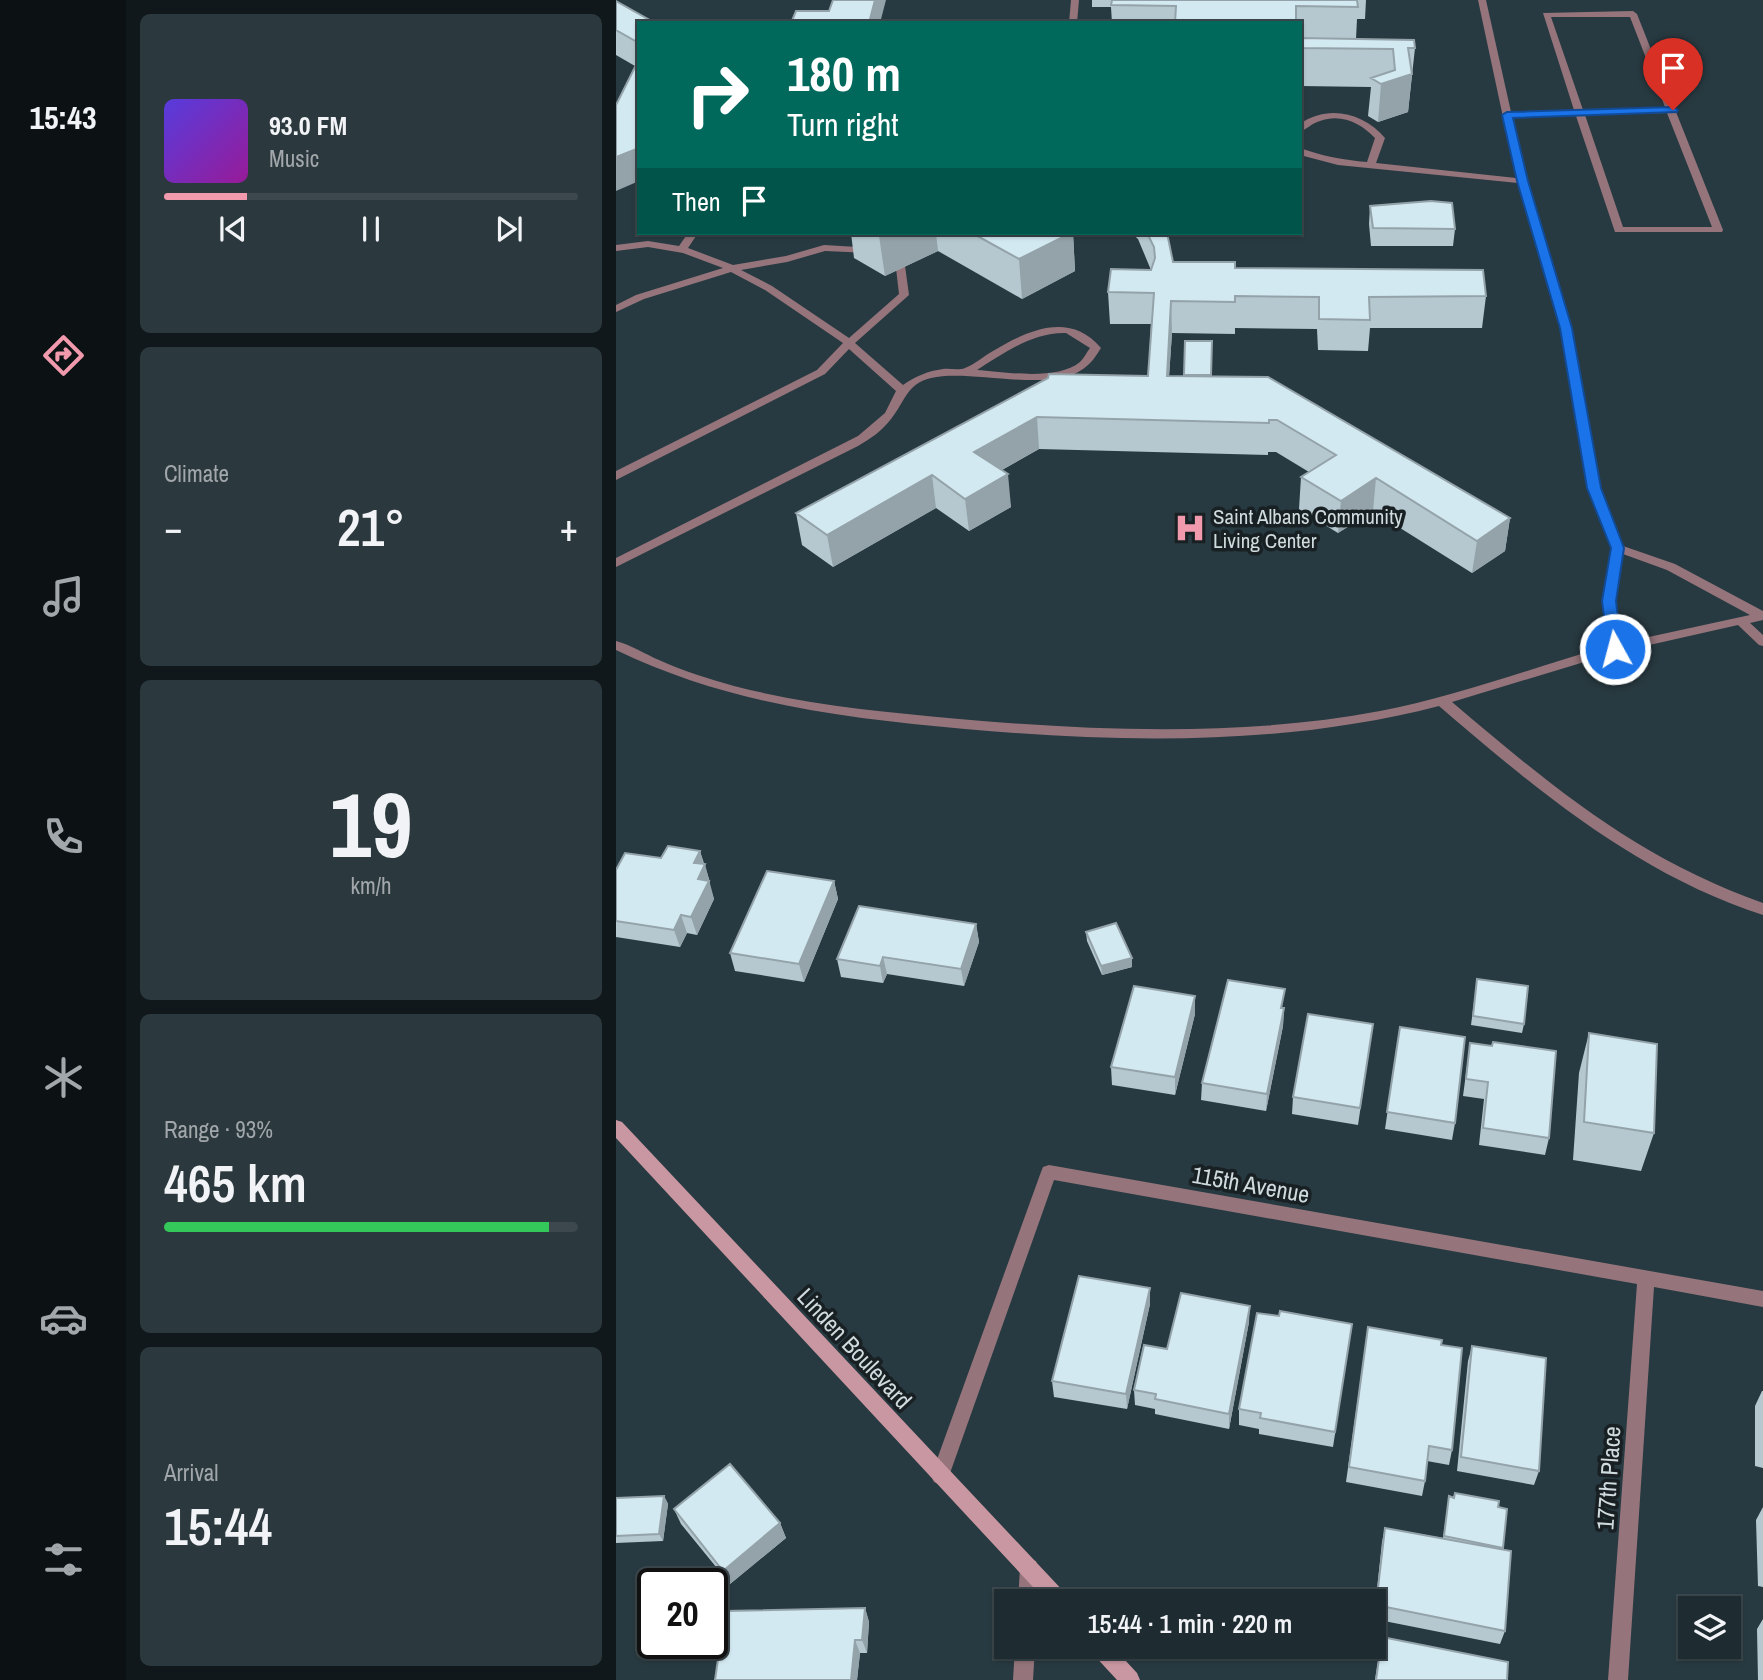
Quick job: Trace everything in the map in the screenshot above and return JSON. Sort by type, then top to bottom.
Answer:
[{"type":"main road","name":"Linden Boulevard","points":[[616,1127],[1048,1589]]},
{"type":"main road","points":[[1111,1659],[1130,1680]]},
{"type":"street","points":[[1073,21],[1075,0]]},
{"type":"street","points":[[1482,0],[1522,181],[1566,328],[1594,488],[1618,548],[1609,601],[1615,649]]},
{"type":"street","points":[[1633,14],[1673,110],[1718,230],[1619,230],[1546,15],[1633,14]]},
{"type":"street","points":[[1507,115],[1673,110]]},
{"type":"street","points":[[1302,127],[1310,119],[1328,115],[1370,125],[1380,138],[1370,166]]},
{"type":"street","points":[[1302,151],[1310,156],[1370,166],[1522,181]]},
{"type":"street","points":[[681,250],[692,235]]},
{"type":"street","points":[[616,248],[650,244],[681,250],[734,268],[799,307],[878,364],[902,390]]},
{"type":"street","points":[[616,309],[640,297],[734,268],[787,259],[824,248],[872,250]]},
{"type":"street","points":[[616,476],[821,372],[848,344],[904,295],[901,268]]},
{"type":"street","points":[[616,563],[879,429],[896,407],[902,390],[926,376],[1068,374],[1090,360],[1096,348],[1087,339],[1065,328],[1026,339],[963,374]]},
{"type":"street","points":[[1618,548],[1671,567],[1762,616]]},
{"type":"street","points":[[616,645],[645,660],[726,690],[842,712],[988,727],[1157,736],[1347,721],[1487,689],[1615,649],[1762,616]]},
{"type":"street","points":[[1741,621],[1763,642]]},
{"type":"street","points":[[1441,700],[1525,771],[1667,872],[1719,896],[1763,909]]},
{"type":"street","name":"115th Avenue","points":[[940,1476],[1049,1172],[1763,1299]]},
{"type":"street","name":"177th Place","points":[[1618,1680],[1646,1279]]},
{"type":"street","points":[[1028,1589],[1029,1568]]},
{"type":"street","points":[[1023,1680],[1024,1659]]},
{"type":"building","points":[[833,0],[875,0],[870,21],[792,21],[796,11],[829,11]]},
{"type":"building","points":[[1112,0],[1357,0],[1358,7],[1296,6],[1296,21],[1175,21],[1176,6],[1111,5]]},
{"type":"building","points":[[616,1],[651,21],[637,21],[637,42],[616,30]]},
{"type":"building","points":[[1302,38],[1414,40],[1415,48],[1408,48],[1412,74],[1381,84],[1371,78],[1395,70],[1393,49],[1302,48]]},
{"type":"building","points":[[637,63],[637,149],[616,157],[616,105]]},
{"type":"building","points":[[1431,201],[1452,203],[1455,229],[1373,228],[1370,206]]},
{"type":"building","points":[[976,235],[1067,235],[1019,259]]},
{"type":"building","points":[[1148,235],[1167,235],[1173,262],[1235,262],[1235,268],[1483,270],[1486,296],[1369,297],[1370,320],[1319,319],[1319,297],[1235,296],[1235,302],[1171,301],[1167,376],[1268,377],[1510,518],[1477,541],[1376,478],[1341,501],[1301,477],[1336,455],[1277,420],[1269,420],[1269,423],[1037,417],[974,452],[1008,474],[965,499],[932,475],[827,535],[796,513],[1048,378],[1049,374],[1148,376],[1154,293],[1108,292],[1111,269],[1151,270],[1155,258],[1154,247]]},
{"type":"building","points":[[1185,341],[1212,341],[1211,375],[1184,375]]},
{"type":"building","points":[[668,846],[700,851],[694,863],[705,864],[698,879],[709,881],[691,917],[681,915],[674,930],[616,921],[616,870],[625,853],[661,858]]},
{"type":"building","points":[[767,871],[834,881],[799,964],[730,953]]},
{"type":"building","points":[[859,906],[976,924],[961,969],[883,957],[880,966],[837,959]]},
{"type":"building","points":[[1116,923],[1132,958],[1101,966],[1086,932]]},
{"type":"building","points":[[1477,979],[1528,986],[1524,1024],[1473,1016]]},
{"type":"building","points":[[1228,980],[1285,989],[1281,1008],[1284,1008],[1267,1094],[1202,1083]]},
{"type":"building","points":[[1134,986],[1195,996],[1175,1077],[1111,1067]]},
{"type":"building","points":[[1308,1014],[1373,1024],[1360,1108],[1293,1097]]},
{"type":"building","points":[[1400,1027],[1465,1037],[1455,1123],[1387,1112]]},
{"type":"building","points":[[1589,1033],[1657,1044],[1654,1133],[1584,1122]]},
{"type":"building","points":[[1493,1042],[1556,1051],[1549,1138],[1483,1128],[1488,1082],[1466,1079],[1470,1043],[1492,1046]]},
{"type":"building","points":[[1079,1276],[1150,1288],[1126,1394],[1052,1381]]},
{"type":"building","points":[[1181,1293],[1250,1306],[1229,1414],[1155,1399],[1156,1394],[1134,1390],[1144,1345],[1167,1349]]},
{"type":"building","points":[[1280,1311],[1352,1324],[1335,1432],[1260,1418],[1261,1413],[1239,1409],[1257,1313],[1279,1316]]},
{"type":"building","points":[[1368,1327],[1442,1340],[1441,1345],[1462,1348],[1452,1450],[1429,1446],[1425,1481],[1349,1467]]},
{"type":"building","points":[[1472,1346],[1546,1358],[1539,1471],[1461,1457]]},
{"type":"building","points":[[730,1464],[780,1523],[727,1568],[721,1568],[674,1509]]},
{"type":"building","points":[[1455,1493],[1499,1501],[1498,1507],[1507,1509],[1503,1548],[1444,1536],[1449,1496],[1454,1498]]},
{"type":"building","points":[[664,1496],[659,1534],[616,1536],[616,1498]]},
{"type":"building","points":[[1385,1528],[1511,1551],[1505,1631],[1386,1607],[1386,1589],[1378,1589]]},
{"type":"building","points":[[865,1608],[862,1640],[855,1640],[851,1680],[715,1680],[718,1659],[728,1659],[728,1611]]},
{"type":"building","points":[[1386,1638],[1508,1662],[1507,1680],[1376,1680],[1379,1659],[1386,1659]]},
{"type":"place","name":"Saint Albans Community Living Center","points":[[1190,528]]},
{"type":"route","points":[[1615,649],[1609,601],[1618,548],[1594,488],[1566,328],[1522,181],[1507,115],[1673,110]]}]
